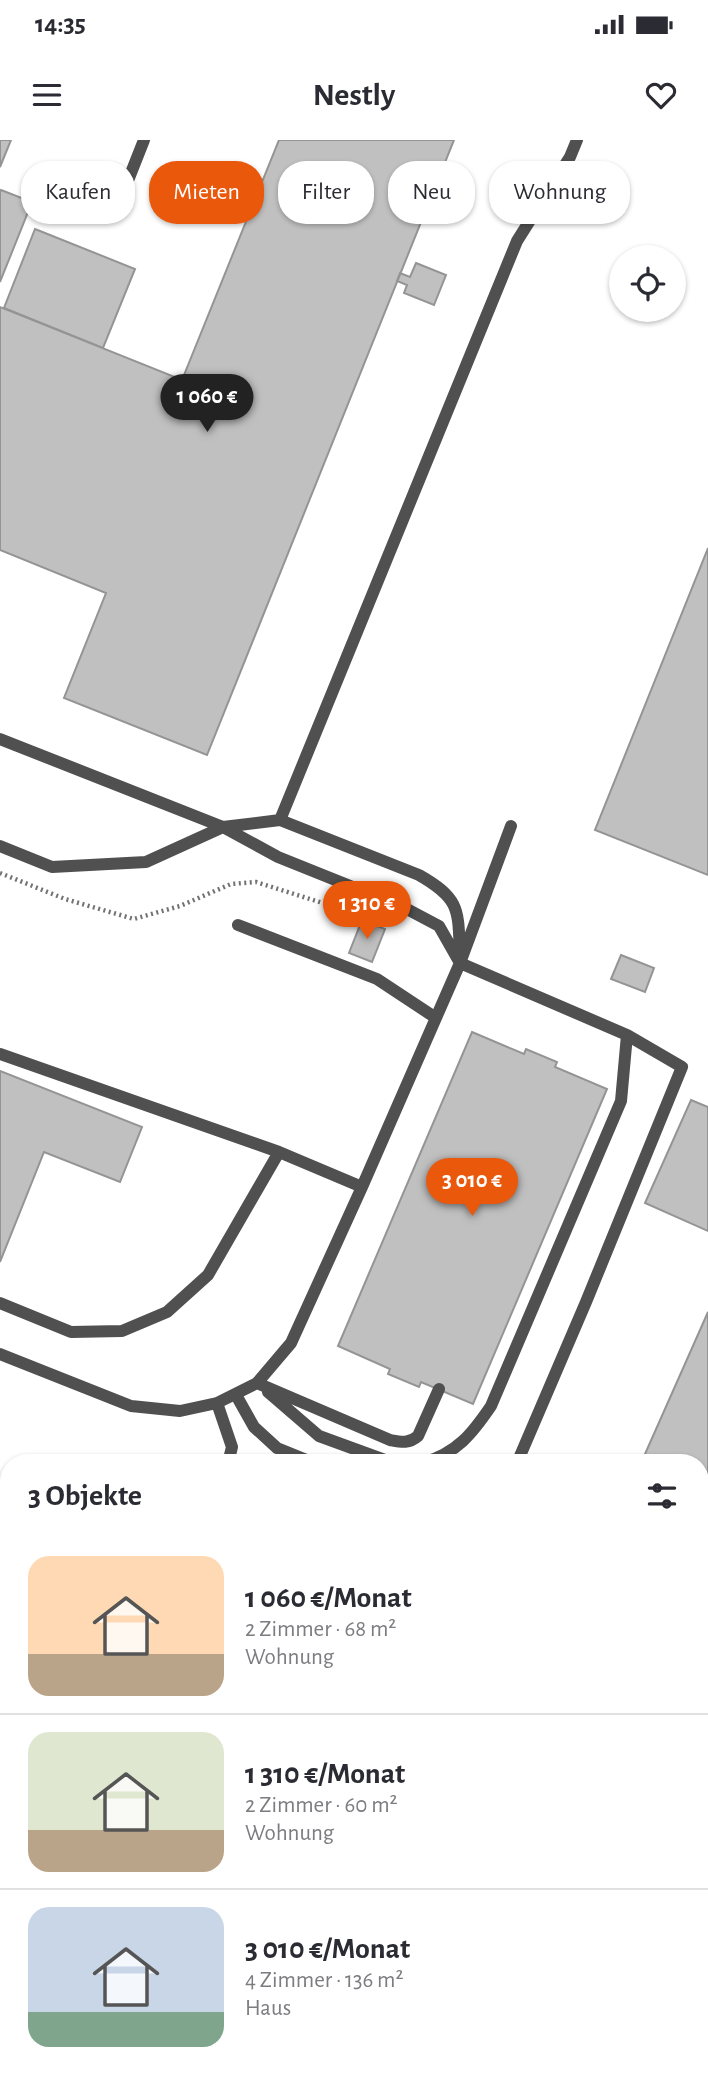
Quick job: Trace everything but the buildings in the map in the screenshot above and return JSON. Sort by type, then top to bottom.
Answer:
[{"type":"lane","points":[[135,163],[144,140]]},
{"type":"lane","points":[[280,820],[517,241],[570,157],[577,140]]},
{"type":"lane","points":[[0,739],[223,827],[278,857],[405,908],[439,926],[460,963],[627,1035],[682,1067],[522,1454]]},
{"type":"lane","points":[[0,846],[52,867],[146,862],[223,827],[280,820],[438,885],[458,911],[460,963]]},
{"type":"lane","points":[[0,1354],[131,1406],[180,1411],[217,1403],[257,1383],[291,1343],[460,963],[511,826]]},
{"type":"lane","points":[[238,925],[377,979],[436,1018]]},
{"type":"lane","points":[[444,1454],[456,1449],[491,1406],[621,1101],[627,1035]]},
{"type":"lane","points":[[0,1054],[279,1152],[362,1187]]},
{"type":"lane","points":[[0,1304],[71,1332],[122,1331],[167,1312],[208,1275],[279,1152]]},
{"type":"lane","points":[[257,1383],[390,1440],[403,1443],[418,1436],[439,1389]]},
{"type":"lane","points":[[257,1383],[319,1436],[368,1454]]},
{"type":"lane","points":[[236,1395],[254,1427],[276,1448],[291,1454]]},
{"type":"lane","points":[[217,1403],[232,1447],[231,1454]]},
{"type":"path","points":[[0,873],[65,900],[134,919],[180,906],[231,884],[256,882],[356,914]]}]
